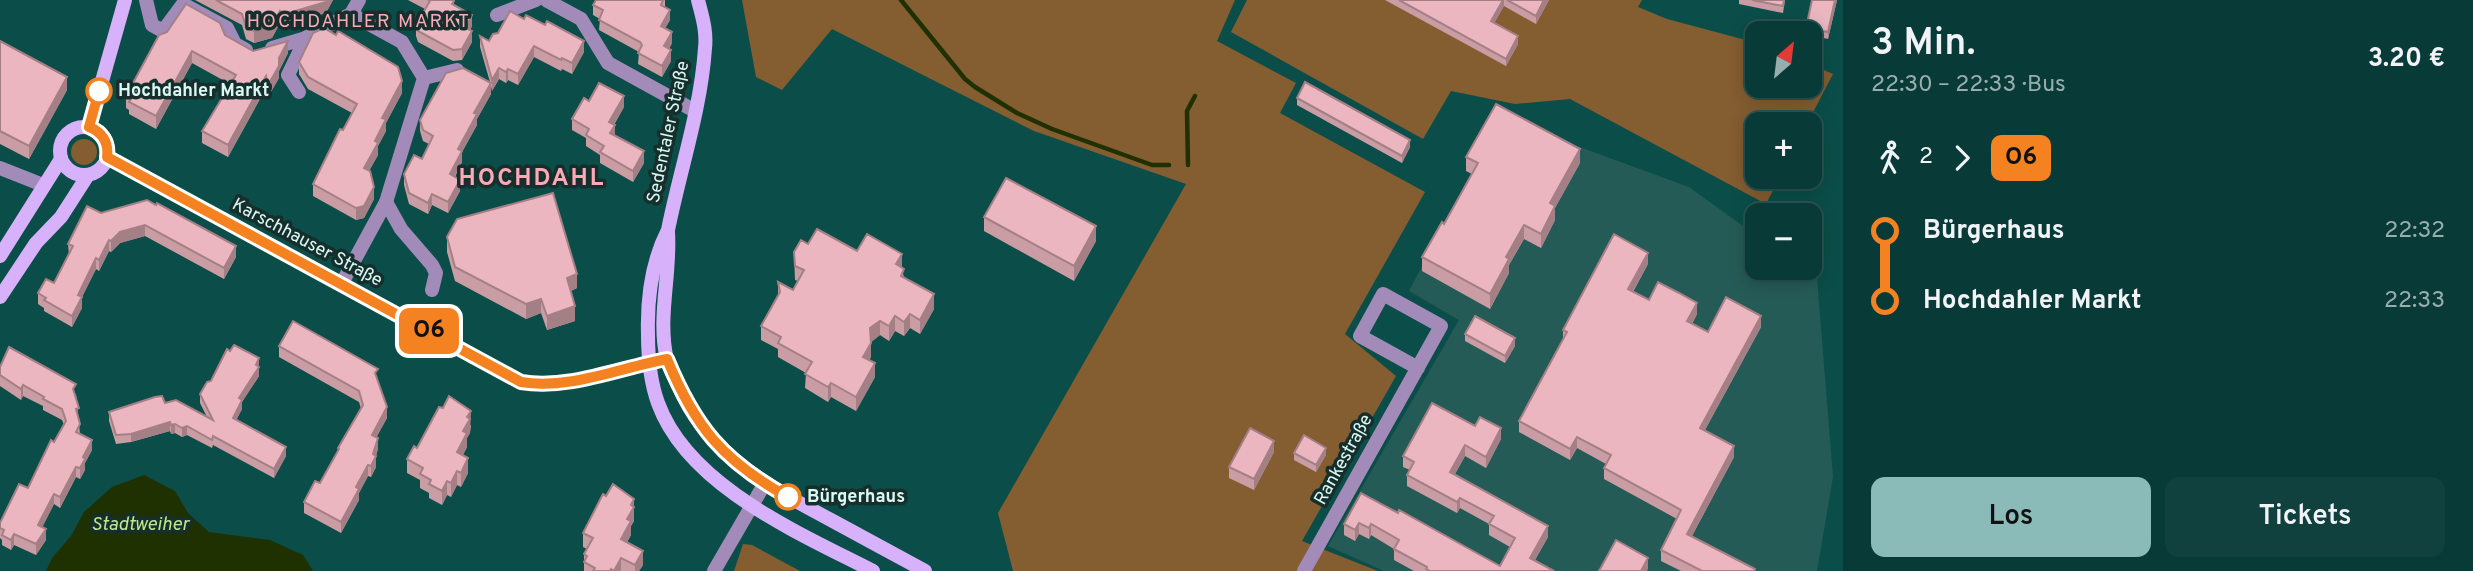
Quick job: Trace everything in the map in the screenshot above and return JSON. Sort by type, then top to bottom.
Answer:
[{"type":"street","points":[[89,127],[125,0]]},
{"type":"street","points":[[146,0],[152,26],[163,31],[180,2],[227,28],[235,44],[253,53],[306,38],[351,14],[359,0]]},
{"type":"street","points":[[497,15],[536,0]]},
{"type":"street","points":[[547,0],[581,19],[608,63],[695,111]]},
{"type":"street","name":"Sedentaler Straße","points":[[698,0],[706,47],[695,111],[668,230],[658,250],[648,311],[648,363],[658,403],[669,426],[706,471],[729,492],[873,571]]},
{"type":"street","points":[[342,283],[386,202],[424,78],[402,42],[351,14]]},
{"type":"street","points":[[299,92],[288,75],[306,38]]},
{"type":"street","points":[[424,78],[457,70]]},
{"type":"street","points":[[0,297],[36,243],[61,217],[88,175],[102,167],[107,157],[107,143],[103,136],[89,127],[74,129],[68,132],[60,145],[61,159],[71,172],[88,175]]},
{"type":"street","name":"Karschhauser Straße","points":[[107,157],[521,382],[541,385],[560,383],[648,363]]},
{"type":"street","points":[[0,256],[61,159]]},
{"type":"street","points":[[0,168],[43,185]]},
{"type":"street","points":[[386,202],[401,229],[432,265],[436,273],[432,290]]},
{"type":"street","name":"Sedentaler Straße","points":[[668,230],[670,256],[664,324],[667,359],[682,397],[699,424],[721,449],[765,483],[925,571]]},
{"type":"street","name":"Rankestraße","points":[[1304,571],[1418,368],[1441,326],[1383,294],[1360,336],[1418,368]]},
{"type":"street","points":[[648,363],[667,359]]},
{"type":"street","points":[[714,571],[765,483]]},
{"type":"shaded area","points":[[742,0],[1235,0],[1217,41],[1296,83],[1280,113],[1425,192],[1345,334],[1396,376],[1302,541],[1378,571],[1013,571],[998,513],[1186,184],[1034,131],[832,29],[782,90],[756,77]]},
{"type":"shaded area","points":[[1247,0],[1642,0],[1638,7],[1667,19],[1745,40],[1745,98],[1821,98],[1813,112],[1745,112],[1745,189],[1774,189],[1764,203],[1570,99],[1515,104],[1451,91],[1423,139],[1231,32]]},
{"type":"shaded area","points":[[1822,69],[1833,74],[1822,95]]},
{"type":"shaded area","points":[[1500,118],[1689,187],[1745,227],[1745,280],[1817,280],[1833,477],[1817,571],[1384,571],[1328,546],[1459,320],[1409,291]]},
{"type":"shaded area","points":[[84,139],[93,143],[97,152],[93,161],[84,165],[75,161],[71,152],[75,143]]},
{"type":"shaded area","points":[[743,544],[752,545],[800,571],[734,571]]},
{"type":"water","name":"Stadtweiher","points":[[144,475],[175,491],[188,513],[209,532],[270,540],[303,555],[313,571],[46,571],[84,512],[112,487]]},
{"type":"building","points":[[216,0],[327,0],[285,14],[280,11],[272,26],[254,31],[246,27],[242,14]]},
{"type":"building","points":[[428,0],[453,0],[452,4],[472,15],[466,28],[472,31],[462,49],[453,50],[418,31],[416,25],[430,1]]},
{"type":"building","points":[[596,0],[663,0],[661,5],[670,10],[661,26],[672,32],[664,46],[671,50],[662,66],[638,53],[642,45],[640,42],[599,20],[603,10],[593,5]]},
{"type":"building","points":[[1399,0],[1503,0],[1491,21],[1518,36],[1506,59]]},
{"type":"building","points":[[1507,0],[1544,0],[1536,16]]},
{"type":"building","points":[[1752,0],[1784,0],[1783,6]]},
{"type":"building","points":[[1812,0],[1835,0],[1828,32],[1822,31],[1822,21],[1808,21]]},
{"type":"building","points":[[186,4],[220,23],[225,35],[253,51],[288,41],[279,58],[279,66],[268,85],[266,76],[228,145],[202,131],[236,75],[192,51],[156,116],[129,102],[131,99],[126,96],[159,35],[167,32]]},
{"type":"building","points":[[510,11],[524,19],[526,15],[545,25],[547,21],[584,41],[572,63],[534,46],[518,74],[499,68],[492,80],[480,36],[489,41],[493,34],[498,33]]},
{"type":"building","points":[[324,28],[336,35],[338,31],[398,67],[402,81],[382,118],[386,119],[375,141],[378,143],[364,168],[370,171],[374,187],[364,206],[356,208],[313,184],[340,129],[343,130],[357,104],[308,77],[299,62],[313,33]]},
{"type":"building","points":[[0,41],[67,77],[29,146],[0,131]]},
{"type":"building","points":[[463,68],[491,83],[474,113],[477,114],[458,149],[462,151],[450,174],[460,180],[448,202],[432,194],[428,203],[409,193],[404,174],[414,155],[422,159],[433,136],[423,130],[420,120],[446,73]]},
{"type":"building","points":[[1305,82],[1410,140],[1402,156],[1297,98]]},
{"type":"building","points":[[599,83],[624,96],[609,122],[615,125],[610,133],[644,151],[633,171],[600,152],[604,146],[586,135],[589,129],[572,119],[584,98],[589,101]]},
{"type":"building","points":[[1496,104],[1580,149],[1550,203],[1555,206],[1541,234],[1524,225],[1490,294],[1422,257],[1478,163],[1466,157]]},
{"type":"building","points":[[1006,178],[1096,226],[1074,266],[984,217]]},
{"type":"building","points":[[553,193],[577,274],[567,278],[575,306],[547,316],[541,299],[526,304],[455,267],[447,237],[457,219]]},
{"type":"building","points":[[147,200],[236,246],[224,268],[145,225],[120,232],[109,240],[99,260],[96,258],[78,295],[82,297],[72,316],[44,300],[46,298],[38,293],[46,279],[54,283],[73,246],[68,244],[87,206],[101,213]]},
{"type":"building","points":[[817,229],[857,251],[867,234],[902,254],[896,264],[904,269],[901,276],[934,294],[920,320],[910,314],[904,322],[895,316],[889,326],[880,321],[870,328],[871,343],[863,357],[875,363],[856,397],[831,383],[828,387],[805,374],[812,362],[778,343],[781,337],[761,326],[780,292],[778,282],[793,290],[804,270],[795,266],[794,252],[801,240],[808,244]]},
{"type":"building","points":[[1614,234],[1648,253],[1628,289],[1649,300],[1658,282],[1679,293],[1697,303],[1687,321],[1708,332],[1726,297],[1761,316],[1700,428],[1734,446],[1687,534],[1755,569],[1754,571],[1702,571],[1661,550],[1681,510],[1604,468],[1611,455],[1577,437],[1570,449],[1519,421],[1567,332],[1563,330]]},
{"type":"building","points":[[1475,316],[1515,338],[1505,356],[1465,334]]},
{"type":"building","points":[[293,321],[378,369],[375,373],[387,407],[372,435],[378,438],[373,454],[376,456],[356,487],[359,489],[341,522],[304,502],[315,481],[320,483],[363,405],[359,391],[279,346]]},
{"type":"building","points":[[234,345],[259,358],[256,365],[259,367],[239,398],[242,400],[233,418],[286,447],[274,469],[213,436],[212,440],[187,426],[182,428],[171,425],[170,422],[131,434],[116,435],[109,412],[155,397],[162,396],[165,403],[176,400],[213,420],[200,394],[207,382],[211,381],[227,349],[230,351]]},
{"type":"building","points":[[9,347],[76,384],[73,389],[79,408],[76,409],[80,424],[76,432],[92,440],[80,468],[76,467],[60,497],[54,494],[38,525],[46,529],[36,544],[14,534],[11,540],[2,535],[4,530],[0,528],[0,523],[19,484],[28,488],[51,440],[54,442],[66,421],[62,409],[23,385],[21,389],[0,375],[0,367]]},
{"type":"building","points":[[449,396],[471,411],[463,431],[467,433],[457,452],[468,458],[461,473],[457,471],[451,483],[447,481],[442,491],[429,484],[431,480],[420,474],[423,468],[407,459],[414,446],[417,448],[439,407],[443,408]]},
{"type":"building","points":[[1432,403],[1475,426],[1480,417],[1501,428],[1486,457],[1465,445],[1450,472],[1548,526],[1530,558],[1554,571],[1430,571],[1394,549],[1399,540],[1371,524],[1369,528],[1359,523],[1355,530],[1344,524],[1361,493],[1398,513],[1399,510],[1500,566],[1515,538],[1489,524],[1494,516],[1460,498],[1457,502],[1407,475],[1414,462],[1403,456]]},
{"type":"building","points":[[1250,428],[1274,441],[1254,479],[1229,467]]},
{"type":"building","points":[[1304,435],[1326,448],[1316,465],[1294,453]]},
{"type":"building","points":[[613,484],[634,499],[631,505],[634,507],[627,519],[631,521],[621,539],[643,551],[635,565],[621,558],[614,571],[593,571],[595,568],[584,562],[587,556],[584,554],[593,538],[583,533],[603,494],[606,496]]},
{"type":"building","points":[[1616,540],[1648,558],[1641,571],[1599,571]]},
{"type":"waterway","points":[[901,0],[965,79],[1017,113],[1052,129],[1152,165],[1169,165]]},
{"type":"waterway","points":[[1188,165],[1187,111],[1195,96]]},
{"type":"bus line","name":"O6","points":[[99,91],[89,127],[103,136],[107,143],[107,157],[521,382],[541,385],[560,383],[667,359],[682,397],[699,424],[721,449],[745,469],[788,497]]},
{"type":"place","name":"Hochdahler Markt","points":[[99,91]]},
{"type":"place","name":"Bürgerhaus","points":[[788,497]]},
{"type":"district","name":"HOCHDAHLER MARKT","points":[[359,22]]},
{"type":"district","name":"HOCHDAHL","points":[[532,179]]}]
